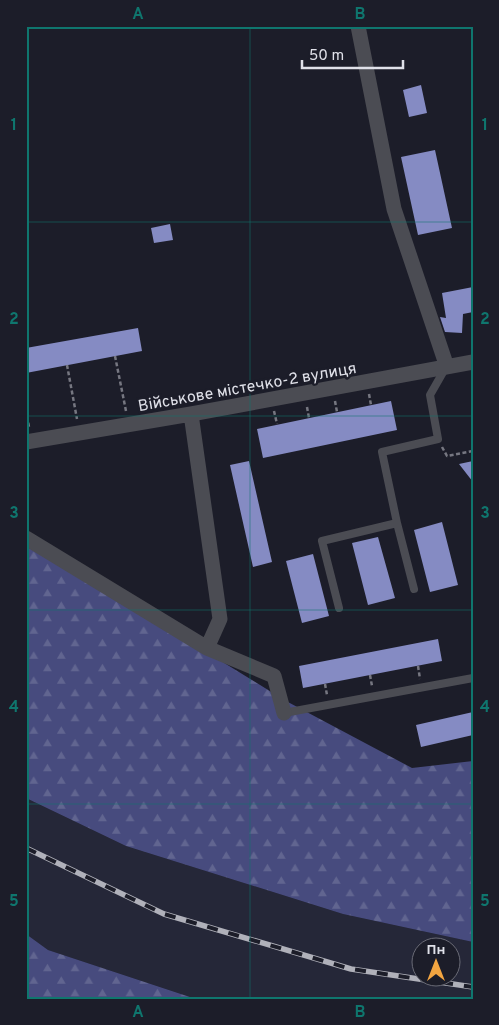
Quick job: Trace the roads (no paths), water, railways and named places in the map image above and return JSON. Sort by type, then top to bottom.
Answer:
[{"type":"street","points":[[358,26],[394,209],[447,366]]},
{"type":"street","name":"Військове містечко-2 вулиця","points":[[29,441],[191,414],[473,362]]},
{"type":"street","points":[[191,414],[220,619],[207,648]]},
{"type":"street","points":[[26,538],[207,648],[274,676],[284,713]]},
{"type":"lane","points":[[414,589],[382,452],[438,439],[430,395],[447,366]]},
{"type":"lane","points":[[339,608],[322,541],[398,523]]},
{"type":"lane","points":[[284,713],[473,678]]},
{"type":"railway","points":[[26,848],[164,914],[351,969],[473,987]]}]
